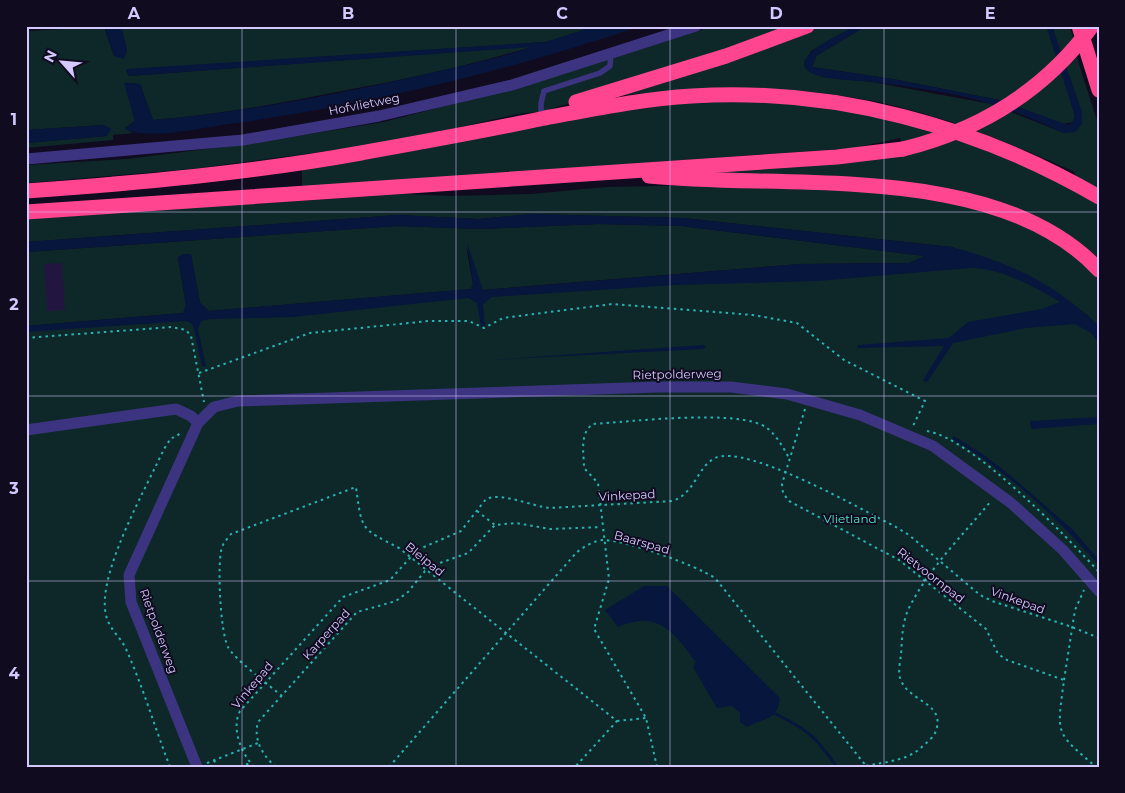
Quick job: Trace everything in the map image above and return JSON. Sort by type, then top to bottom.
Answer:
[{"type":"highway","points":[[459,134],[649,82],[752,48],[807,26]]},
{"type":"highway","points":[[1079,26],[1099,90]]},
{"type":"highway","points":[[26,212],[837,157],[903,149],[960,131],[1012,104],[1056,68],[1092,26]]},
{"type":"highway","points":[[26,191],[129,183],[282,166],[628,102],[692,96],[736,95],[813,100],[866,108],[934,125],[1020,156],[1099,197]]},
{"type":"highway","points":[[606,172],[681,180],[821,184],[958,197],[999,208],[1058,236],[1099,270]]},
{"type":"street","name":"Hofvlietweg","points":[[26,159],[242,140],[379,116],[512,85],[696,26]]},
{"type":"street","name":"Rietpolderweg","points":[[196,767],[131,602],[128,588],[129,575],[135,558],[198,422],[206,413],[222,405],[250,400],[658,387],[731,387],[767,390],[808,399],[860,415],[933,446],[998,492],[1057,544],[1099,591]]},
{"type":"street","points":[[26,430],[176,409],[191,416],[198,422]]},
{"type":"lane","points":[[541,112],[540,104],[544,91],[600,73],[610,66],[611,53]]},
{"type":"path","points":[[199,373],[310,333],[429,321],[469,322],[484,328],[503,318],[612,304],[716,311],[797,323],[844,360],[925,401],[913,426],[914,437]]},
{"type":"path","points":[[26,338],[171,327],[186,330],[191,336],[206,413]]},
{"type":"path","name":"Rietvoornpad","points":[[808,399],[784,471],[783,493],[789,501],[883,550],[986,629],[998,654],[1007,660],[1064,680]]},
{"type":"path","points":[[657,767],[646,718],[594,629],[609,579],[601,527],[598,483],[584,468],[584,435],[587,428],[593,424],[706,418],[754,421],[766,427],[777,438],[789,458]]},
{"type":"path","name":"Vinkepad","points":[[254,767],[242,748],[237,733],[237,718],[265,682],[343,597],[386,583],[422,547],[452,537],[461,531],[486,498],[492,496],[550,508],[680,499],[686,494],[710,462],[724,456],[784,471],[896,527],[980,595],[992,601],[1072,627],[1099,638]]},
{"type":"path","name":"Bleipad","points":[[282,696],[228,648],[224,636],[220,557],[223,544],[231,534],[356,487],[361,518],[368,532],[399,548],[425,571],[617,721]]},
{"type":"path","points":[[866,766],[906,759],[917,753],[935,734],[937,714],[924,702],[914,698],[899,677],[902,631],[907,612],[926,582],[998,492]]},
{"type":"path","points":[[476,510],[495,524],[516,523],[550,529],[601,527]]},
{"type":"path","name":"Karperpad","points":[[258,743],[258,722],[357,612],[396,601],[408,592],[425,571],[437,564],[468,553],[495,524]]},
{"type":"path","name":"Baarspad","points":[[389,767],[576,552],[583,547],[603,540],[683,562],[715,578],[866,766]]},
{"type":"path","points":[[1091,582],[1078,600],[1064,680],[1059,726],[1068,742],[1096,767]]},
{"type":"path","points":[[575,767],[617,721],[646,718]]},
{"type":"path","points":[[217,767],[214,760],[258,743],[264,756],[276,767]]},
{"type":"path","points":[[240,767],[250,763]]},
{"type":"green space","points":[[121,26],[596,26],[546,42],[126,70],[129,76],[534,46],[461,66],[291,101],[245,109],[153,120],[140,84],[125,83],[135,121],[125,128],[133,133],[113,135],[113,140],[26,148],[26,143],[106,136],[110,129],[104,125],[26,130],[26,31],[104,27],[114,56],[127,51]]},
{"type":"green space","points":[[714,26],[789,26],[720,55],[541,112],[523,113],[387,143],[191,169],[26,183],[26,165],[126,159],[248,144],[384,122],[521,86]]},
{"type":"green space","points":[[815,26],[855,26],[811,51],[804,66],[822,77],[872,82],[991,104],[1064,133],[1082,124],[1052,26],[1070,26],[1079,64],[1099,127],[1099,264],[993,202],[684,173],[903,149],[900,138],[854,148],[302,187],[302,169],[420,150],[525,126],[703,99],[836,107],[936,129],[1069,186],[1075,172],[980,133],[932,116],[883,103],[814,93],[746,89],[642,93],[608,97]]},
{"type":"green space","points":[[866,26],[1048,26],[1075,116],[1073,122],[1063,124],[999,100],[893,79],[812,67],[816,56]]},
{"type":"green space","points":[[716,185],[899,194],[971,206],[1018,220],[1056,243],[1099,280],[1099,327],[1087,315],[1062,297],[952,247],[683,218],[531,214],[479,219],[398,215],[26,242],[26,219],[403,194],[450,196],[531,194],[606,187]]},
{"type":"green space","points":[[599,224],[681,226],[925,256],[909,263],[800,264],[482,290],[466,246],[473,284],[471,289],[209,311],[200,303],[191,255],[178,257],[186,306],[183,313],[26,326],[26,252],[397,226],[480,229]]},
{"type":"green space","name":"Vlietland","points":[[974,260],[1032,282],[1063,301],[1099,336],[1099,767],[26,767],[26,330]]},
{"type":"water","points":[[104,26],[121,26],[127,51],[124,59],[114,56]]},
{"type":"water","points":[[596,26],[641,26],[486,73],[328,108],[172,133],[146,134],[125,129],[135,121],[124,83],[140,84],[153,120],[188,117],[328,95],[397,81],[481,62],[531,47],[129,76],[126,69],[546,42]]},
{"type":"water","points":[[855,26],[866,26],[816,56],[812,67],[893,79],[999,100],[1068,125],[1073,122],[1075,116],[1047,29],[1048,26],[1052,26],[1082,112],[1082,124],[1075,132],[1064,133],[1011,111],[965,97],[873,82],[833,79],[813,74],[806,70],[804,64],[810,53],[825,42]]},
{"type":"water","points":[[104,125],[111,129],[107,136],[26,143],[26,130]]},
{"type":"water","points":[[531,214],[683,218],[952,247],[993,260],[1031,276],[1066,298],[1099,327],[1099,343],[1091,333],[1075,324],[1026,328],[953,343],[928,381],[925,382],[923,380],[944,346],[857,348],[858,345],[949,338],[968,322],[1042,309],[1060,302],[1016,279],[993,271],[970,268],[818,281],[676,285],[492,297],[483,304],[485,325],[483,327],[481,326],[477,303],[468,298],[293,317],[210,319],[201,321],[198,329],[206,366],[204,367],[202,366],[194,329],[192,324],[187,321],[26,332],[26,326],[183,313],[186,306],[178,257],[183,254],[191,254],[200,303],[209,311],[471,289],[473,284],[467,242],[483,290],[800,264],[909,263],[924,256],[681,226],[599,224],[480,229],[397,226],[26,252],[26,242],[398,215],[479,219]]},
{"type":"water","points":[[704,345],[706,347],[703,349],[489,360]]},
{"type":"water","points":[[1099,417],[1099,424],[1031,429],[1030,421]]},
{"type":"water","points":[[954,436],[984,455],[1011,476],[1073,530],[1099,560],[1099,565],[1030,496],[992,465],[952,439]]},
{"type":"water","points":[[644,586],[667,586],[780,698],[773,715],[747,727],[740,722],[740,713],[732,706],[717,708],[693,667],[696,662],[680,641],[663,626],[654,622],[644,621],[632,622],[618,627],[605,610]]},
{"type":"building","points":[[62,263],[65,310],[47,311],[44,264]]},
{"type":"waterway","points":[[776,714],[811,735],[837,767]]}]
